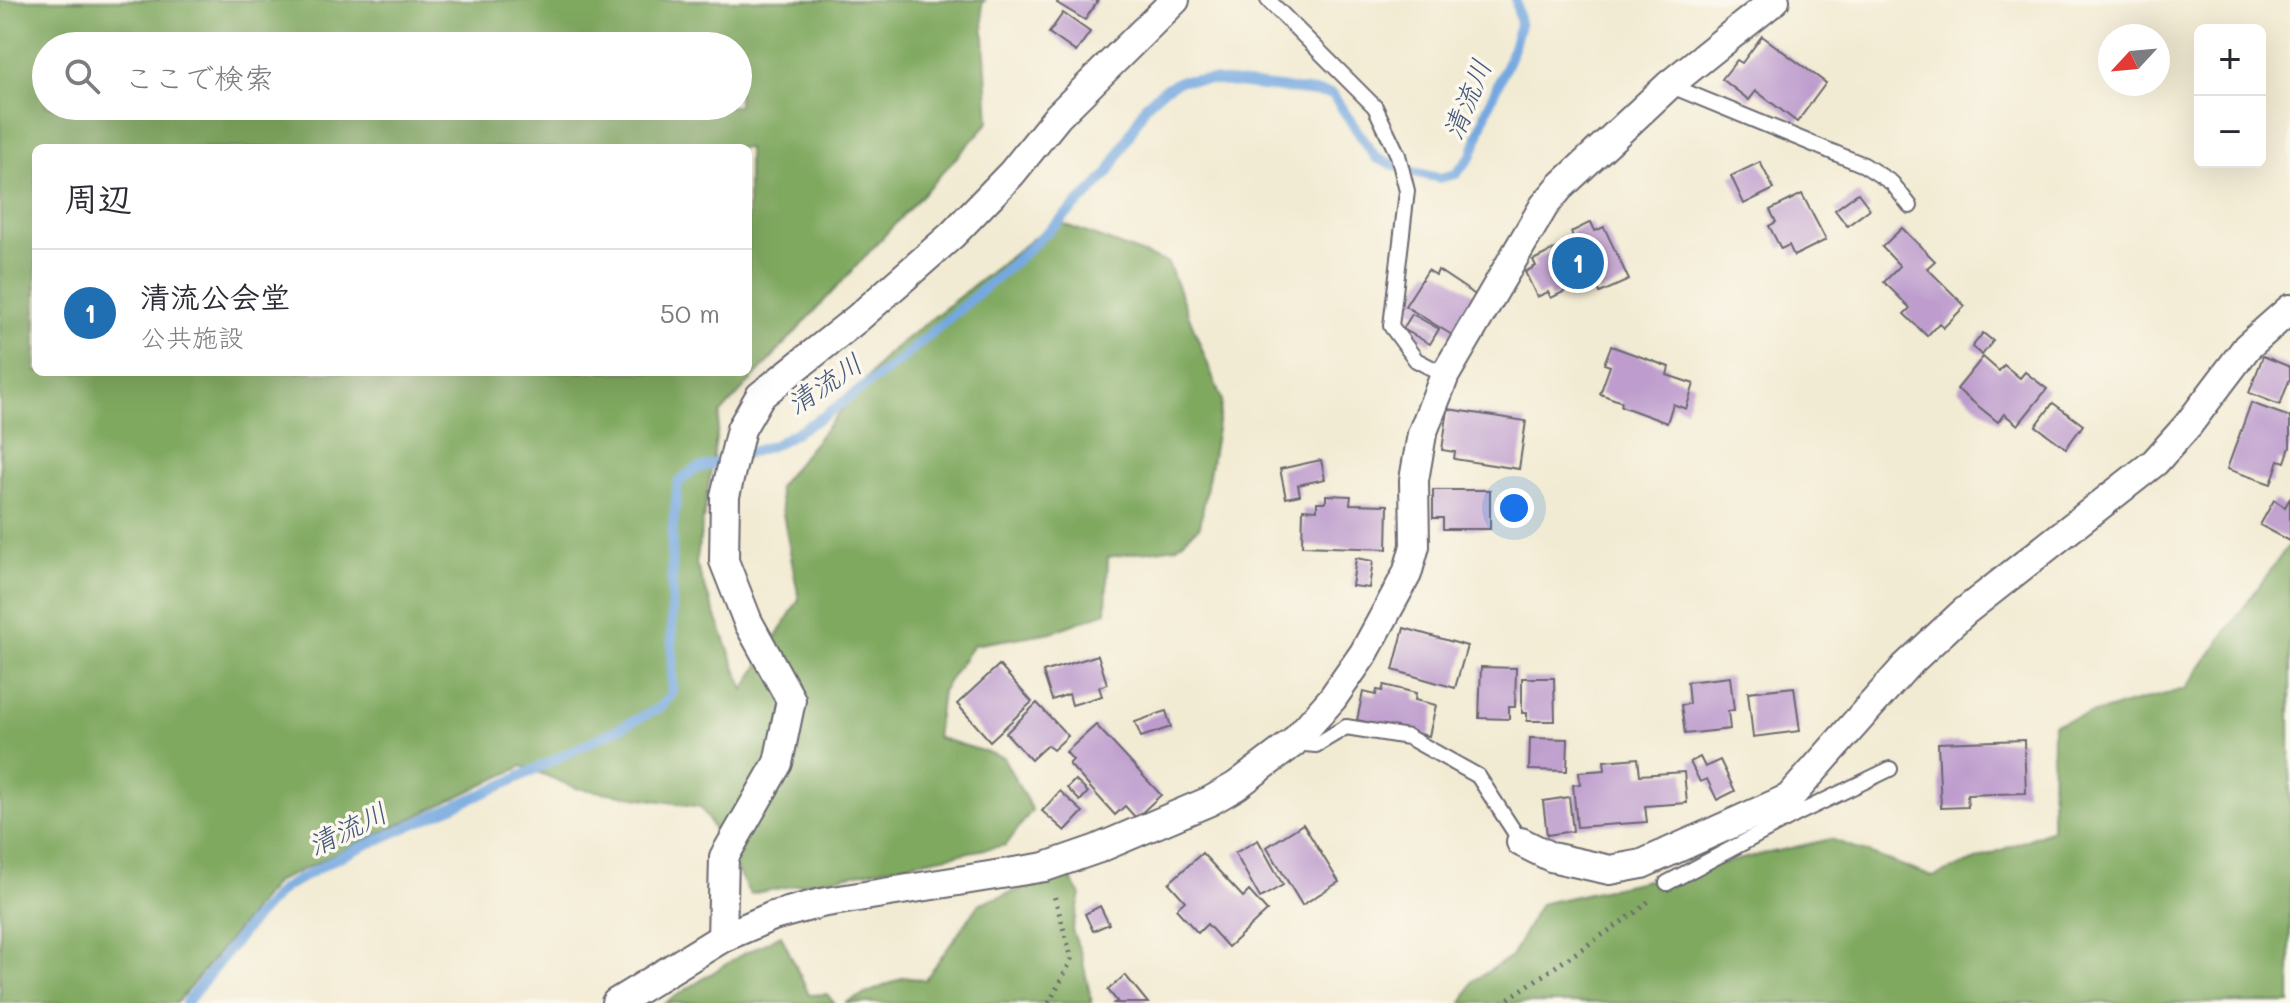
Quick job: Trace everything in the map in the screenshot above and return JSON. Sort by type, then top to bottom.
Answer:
[{"type":"street","points":[[722,938],[724,857],[778,763],[791,700],[748,622],[724,561],[725,496],[741,429],[760,396],[858,318],[952,235],[1012,173],[1058,116],[1175,0]]},
{"type":"street","points":[[616,1003],[722,938],[773,916],[821,903],[1045,867],[1097,849],[1210,801],[1236,786],[1293,743],[1332,699],[1364,653],[1407,574],[1415,546],[1414,480],[1422,434],[1445,375],[1544,206],[1560,187],[1669,85],[1775,0]]},
{"type":"street","points":[[1521,842],[1551,857],[1610,870],[1642,864],[1793,806],[1905,667],[1964,612],[2155,462],[2188,425],[2247,347],[2290,309]]},
{"type":"lane","points":[[1268,0],[1375,107],[1398,155],[1407,191],[1391,326],[1416,360],[1445,375]]},
{"type":"lane","points":[[1669,85],[1864,165],[1892,183],[1910,206]]},
{"type":"lane","points":[[1293,743],[1316,745],[1346,727],[1408,737],[1478,776],[1521,842]]},
{"type":"lane","points":[[1667,883],[1793,806],[1890,769]]},
{"type":"path","points":[[1045,867],[1072,959],[1049,1003]]},
{"type":"path","points":[[1502,1003],[1639,910],[1667,883]]},
{"type":"green space","points":[[0,0],[985,0],[982,4],[989,122],[720,414],[696,564],[744,690],[799,599],[778,487],[887,354],[1055,221],[1168,263],[1222,400],[1200,526],[1176,547],[1108,557],[1106,612],[1052,632],[973,645],[942,691],[936,737],[1003,757],[1032,810],[1006,845],[750,894],[701,807],[576,788],[523,766],[276,882],[177,1003],[0,1003]]},
{"type":"green space","points":[[2290,543],[2290,1003],[1462,1003],[1473,981],[1511,957],[1540,904],[1831,839],[1933,877],[2052,830],[2053,724],[2185,689]]},
{"type":"green space","points":[[1067,874],[1081,895],[1072,930],[1092,1003],[845,1003],[904,977],[925,980],[980,903]]},
{"type":"green space","points":[[781,935],[809,995],[827,994],[834,1003],[665,1003],[739,956]]},
{"type":"building","points":[[1059,0],[1098,0],[1085,20],[1057,3]]},
{"type":"building","points":[[1063,13],[1090,32],[1076,52],[1049,33]]},
{"type":"building","points":[[1762,36],[1826,83],[1797,122],[1756,91],[1749,100],[1722,79],[1737,60],[1742,63]]},
{"type":"building","points":[[1760,162],[1774,189],[1744,204],[1731,176]]},
{"type":"building","points":[[1858,193],[1870,209],[1847,226],[1835,210]]},
{"type":"building","points":[[1802,194],[1826,240],[1794,256],[1789,245],[1781,249],[1769,226],[1776,222],[1770,210]]},
{"type":"building","points":[[1591,222],[1595,231],[1604,227],[1629,280],[1600,293],[1593,278],[1551,298],[1548,292],[1537,297],[1525,272],[1536,266],[1533,260],[1574,240],[1571,232]]},
{"type":"building","points":[[1902,228],[1935,261],[1927,268],[1965,306],[1943,328],[1939,323],[1927,336],[1904,314],[1910,308],[1884,282],[1900,266],[1882,247]]},
{"type":"building","points":[[1428,270],[1436,275],[1438,270],[1477,296],[1452,335],[1405,306]]},
{"type":"building","points":[[1412,314],[1439,329],[1430,344],[1403,329]]},
{"type":"building","points":[[1983,333],[1993,341],[1982,355],[1972,347]]},
{"type":"building","points":[[1611,346],[1669,367],[1667,375],[1694,384],[1686,409],[1673,404],[1667,423],[1621,406],[1622,402],[1600,394],[1610,366],[1604,364]]},
{"type":"building","points":[[2263,356],[2290,367],[2290,378],[2280,405],[2249,393]]},
{"type":"building","points":[[1983,357],[1999,371],[2004,365],[2020,378],[2025,372],[2047,389],[2018,425],[2004,414],[1998,422],[1957,389]]},
{"type":"building","points":[[2053,403],[2083,425],[2066,448],[2036,426]]},
{"type":"building","points":[[2251,403],[2290,417],[2290,447],[2285,462],[2279,460],[2271,484],[2227,469]]},
{"type":"building","points":[[1448,409],[1526,421],[1519,469],[1454,459],[1455,452],[1442,450]]},
{"type":"building","points":[[1321,460],[1325,479],[1298,485],[1300,495],[1286,498],[1280,469]]},
{"type":"building","points":[[1433,490],[1490,490],[1490,529],[1443,529],[1443,518],[1433,518]]},
{"type":"building","points":[[1326,495],[1351,496],[1350,504],[1388,505],[1387,549],[1302,546],[1303,509],[1317,510],[1317,502],[1326,502]]},
{"type":"building","points":[[2290,498],[2290,541],[2260,525],[2274,500],[2285,507]]},
{"type":"building","points":[[1356,558],[1373,561],[1369,588],[1352,586]]},
{"type":"building","points":[[1404,628],[1467,646],[1455,688],[1393,670]]},
{"type":"building","points":[[1098,655],[1107,684],[1099,687],[1102,696],[1072,705],[1069,694],[1052,700],[1043,672]]},
{"type":"building","points":[[999,665],[1032,702],[990,741],[957,704]]},
{"type":"building","points":[[1481,667],[1516,668],[1515,707],[1509,707],[1509,719],[1479,718]]},
{"type":"building","points":[[1730,677],[1734,710],[1728,711],[1730,729],[1685,734],[1681,705],[1689,704],[1687,682]]},
{"type":"building","points":[[1522,678],[1554,678],[1555,721],[1527,721],[1527,713],[1522,713]]},
{"type":"building","points":[[1384,685],[1416,693],[1415,700],[1436,705],[1429,736],[1357,720],[1363,692],[1376,695]]},
{"type":"building","points":[[1794,687],[1800,731],[1753,737],[1748,692]]},
{"type":"building","points":[[1037,703],[1068,736],[1053,750],[1047,745],[1031,760],[1006,733]]},
{"type":"building","points":[[1166,711],[1171,727],[1141,737],[1135,722]]},
{"type":"building","points":[[1096,725],[1161,795],[1136,818],[1125,806],[1115,815],[1069,764],[1073,760],[1066,752]]},
{"type":"building","points":[[1530,738],[1568,739],[1567,771],[1529,770]]},
{"type":"building","points":[[2024,740],[2026,793],[1967,795],[1968,807],[1941,808],[1938,743]]},
{"type":"building","points":[[1700,757],[1705,767],[1720,760],[1735,791],[1717,800],[1707,779],[1700,782],[1690,762]]},
{"type":"building","points":[[1638,758],[1640,775],[1684,772],[1687,803],[1645,806],[1647,822],[1577,827],[1573,785],[1580,784],[1579,772],[1605,770],[1604,761]]},
{"type":"building","points":[[1075,780],[1088,792],[1080,801],[1067,788]]},
{"type":"building","points":[[1060,791],[1083,812],[1065,831],[1042,811]]},
{"type":"building","points":[[1569,797],[1573,831],[1547,835],[1543,801]]},
{"type":"building","points":[[1303,824],[1339,882],[1302,905],[1267,847]]},
{"type":"building","points":[[1258,840],[1283,885],[1260,898],[1235,853]]},
{"type":"building","points":[[1202,853],[1243,897],[1249,891],[1267,911],[1228,947],[1207,924],[1198,933],[1176,909],[1185,901],[1169,883]]},
{"type":"building","points":[[1100,906],[1109,924],[1093,931],[1085,914]]},
{"type":"building","points":[[1125,975],[1148,1003],[1114,1003],[1117,1001],[1108,990]]},
{"type":"waterway","name":"清流川","points":[[186,1003],[282,889],[337,858],[507,783],[660,708],[672,694],[672,535],[678,483],[693,470],[774,445],[824,416],[894,365],[1092,191],[1109,172],[1146,105],[1164,89],[1182,80],[1211,80],[1332,94],[1376,158],[1439,178],[1456,174],[1472,155],[1488,107],[1510,57],[1520,25],[1516,0]]},
{"type":"place","name":"清流公会堂","points":[[1578,263]]}]
